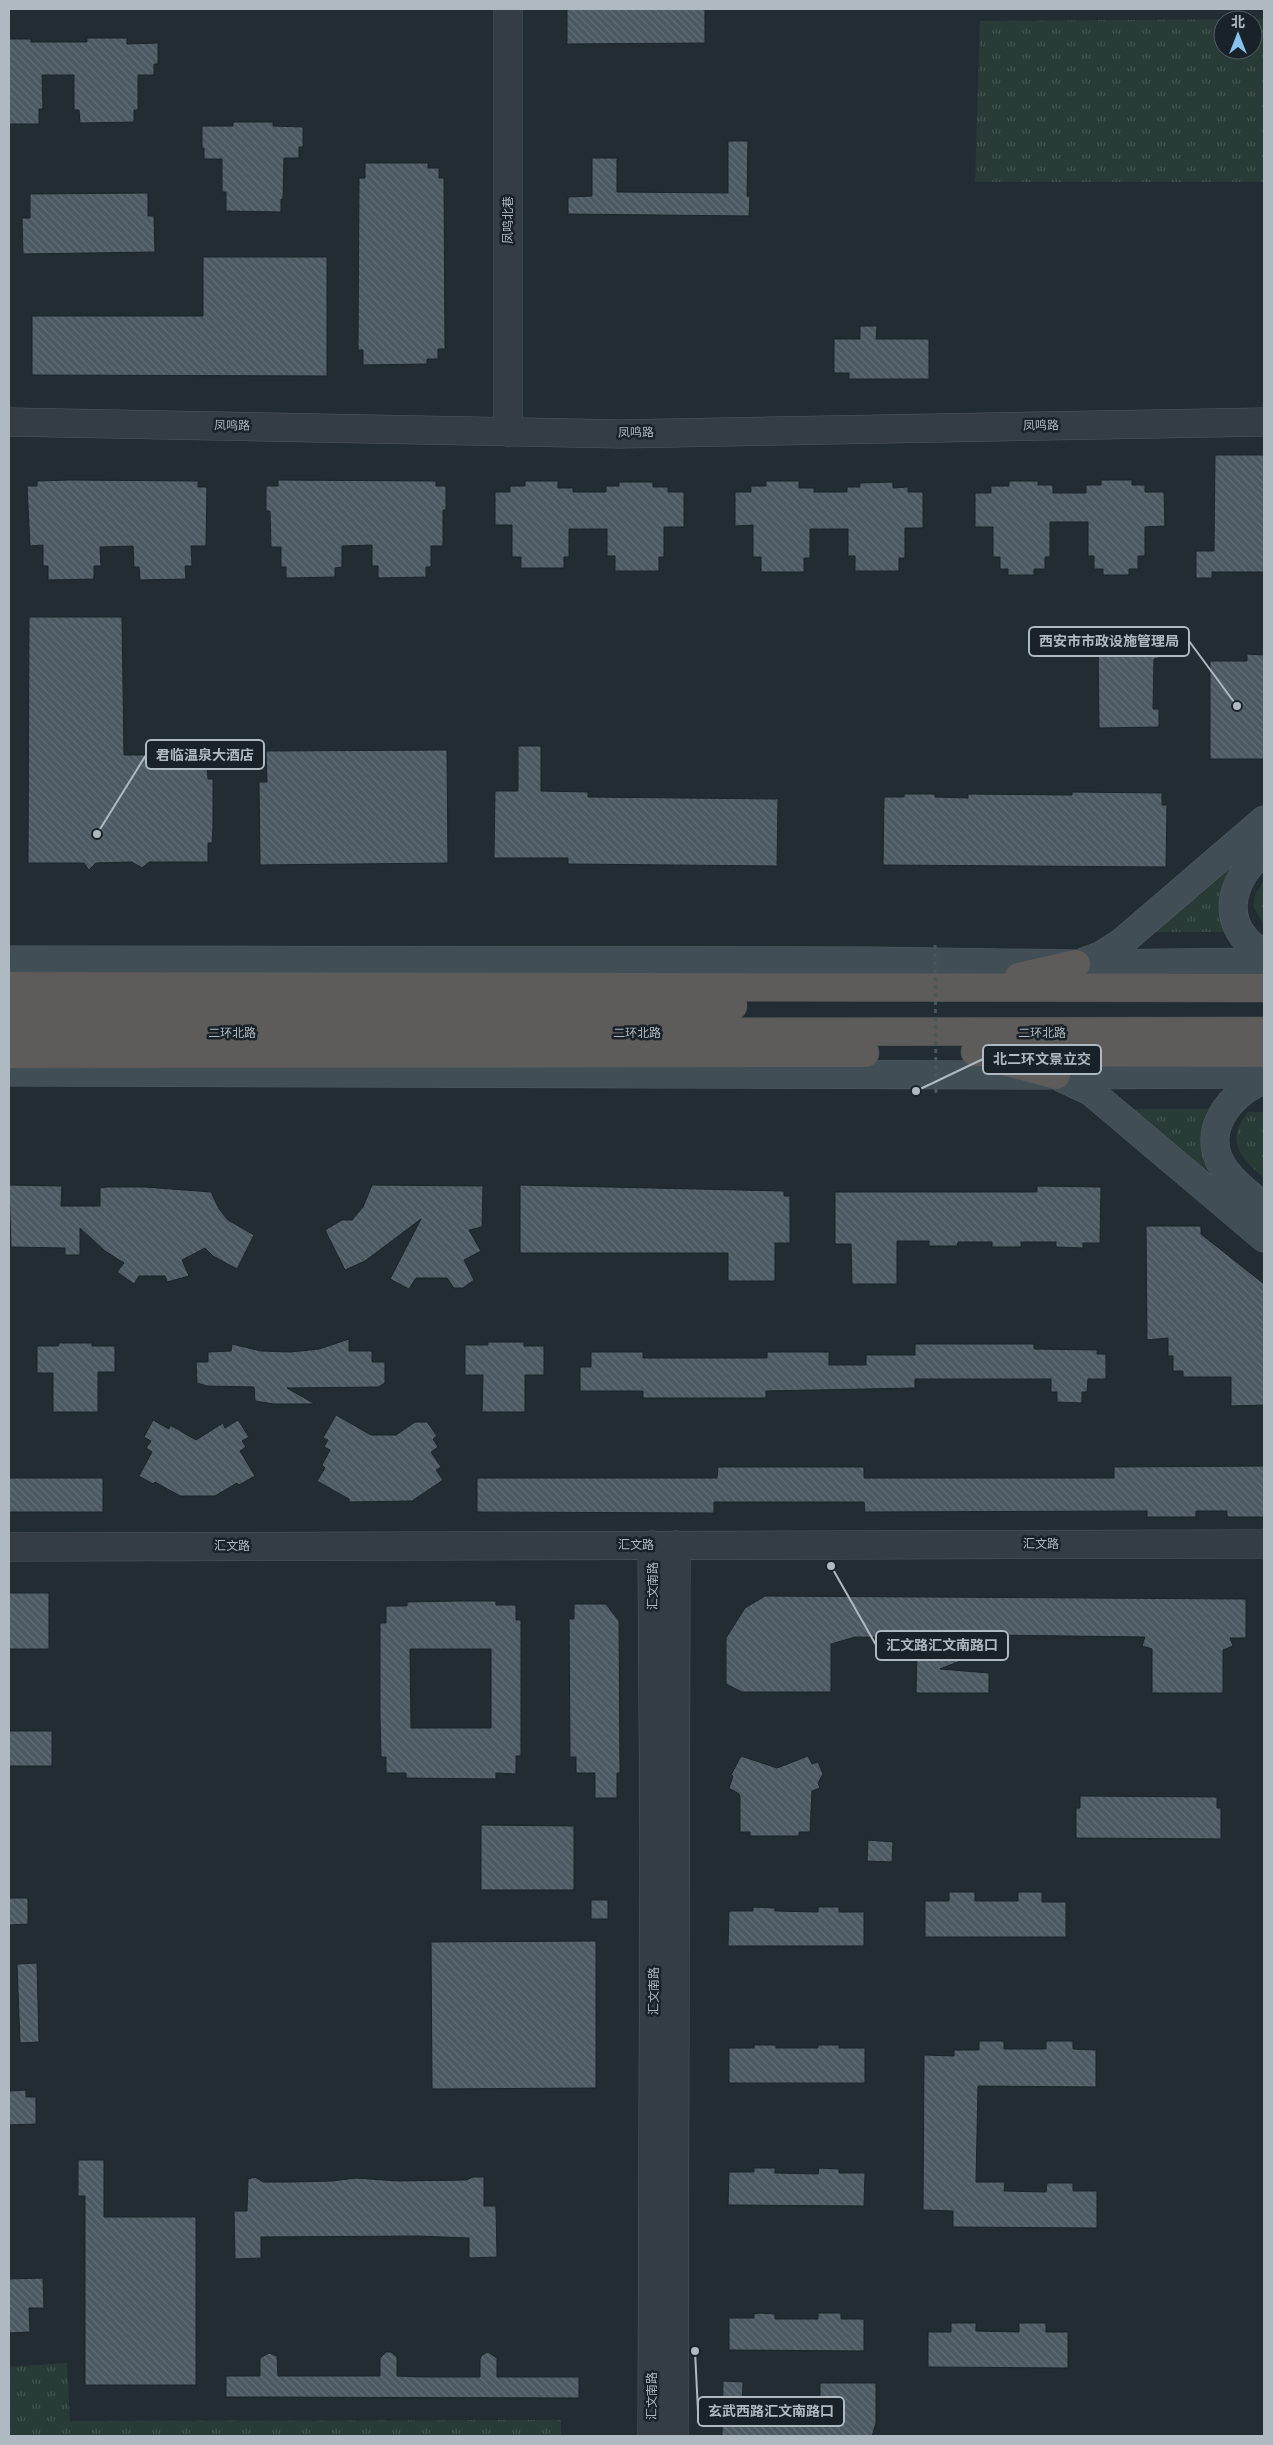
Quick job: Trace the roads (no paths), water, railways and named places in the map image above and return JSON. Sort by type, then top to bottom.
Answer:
[{"type":"highway","points":[[964,987],[1076,964]]},
{"type":"highway","points":[[44,1006],[128,985]]},
{"type":"highway","points":[[9,986],[1264,988]]},
{"type":"highway","points":[[192,986],[273,1006]]},
{"type":"highway","points":[[9,1006],[1264,1006]]},
{"type":"highway","name":"二环北路","points":[[9,1033],[1264,1031]]},
{"type":"highway","points":[[9,1040],[40,1033]]},
{"type":"highway","points":[[408,1033],[528,1054]]},
{"type":"highway","points":[[971,1052],[1056,1075]]},
{"type":"highway","points":[[9,1054],[1264,1053]]},
{"type":"main road","points":[[1076,964],[1097,958],[1112,950],[1264,820]]},
{"type":"main road","points":[[1264,851],[1248,867],[1239,880],[1233,902],[1234,914],[1241,933],[1247,941],[1264,954]]},
{"type":"main road","points":[[9,960],[852,961],[1076,964],[1264,962]]},
{"type":"main road","points":[[9,1072],[1264,1074]]},
{"type":"main road","points":[[1056,1075],[1090,1091],[1264,1238]]},
{"type":"main road","points":[[1264,1080],[1250,1086],[1227,1106],[1218,1122],[1214,1140],[1216,1152],[1222,1166],[1232,1180],[1264,1207]]},
{"type":"street","name":"凤鸣北巷","points":[[508,9],[508,432]]},
{"type":"street","name":"凤鸣路","points":[[9,422],[620,434],[1264,422]]},
{"type":"street","name":"汇文路","points":[[9,1547],[1264,1544]]},
{"type":"street","name":"汇文南路","points":[[652,2436],[654,1835],[664,1545]]},
{"type":"street","name":"汇文南路","points":[[664,1545],[674,2436]]},
{"type":"place","name":"西安市市政设施管理局","points":[[1237,706]]},
{"type":"place","name":"君临温泉大酒店","points":[[97,834]]},
{"type":"place","name":"北二环文景立交","points":[[916,1091]]},
{"type":"place","name":"汇文路汇文南路口","points":[[831,1566]]},
{"type":"place","name":"玄武西路汇文南路口","points":[[695,2351]]}]
